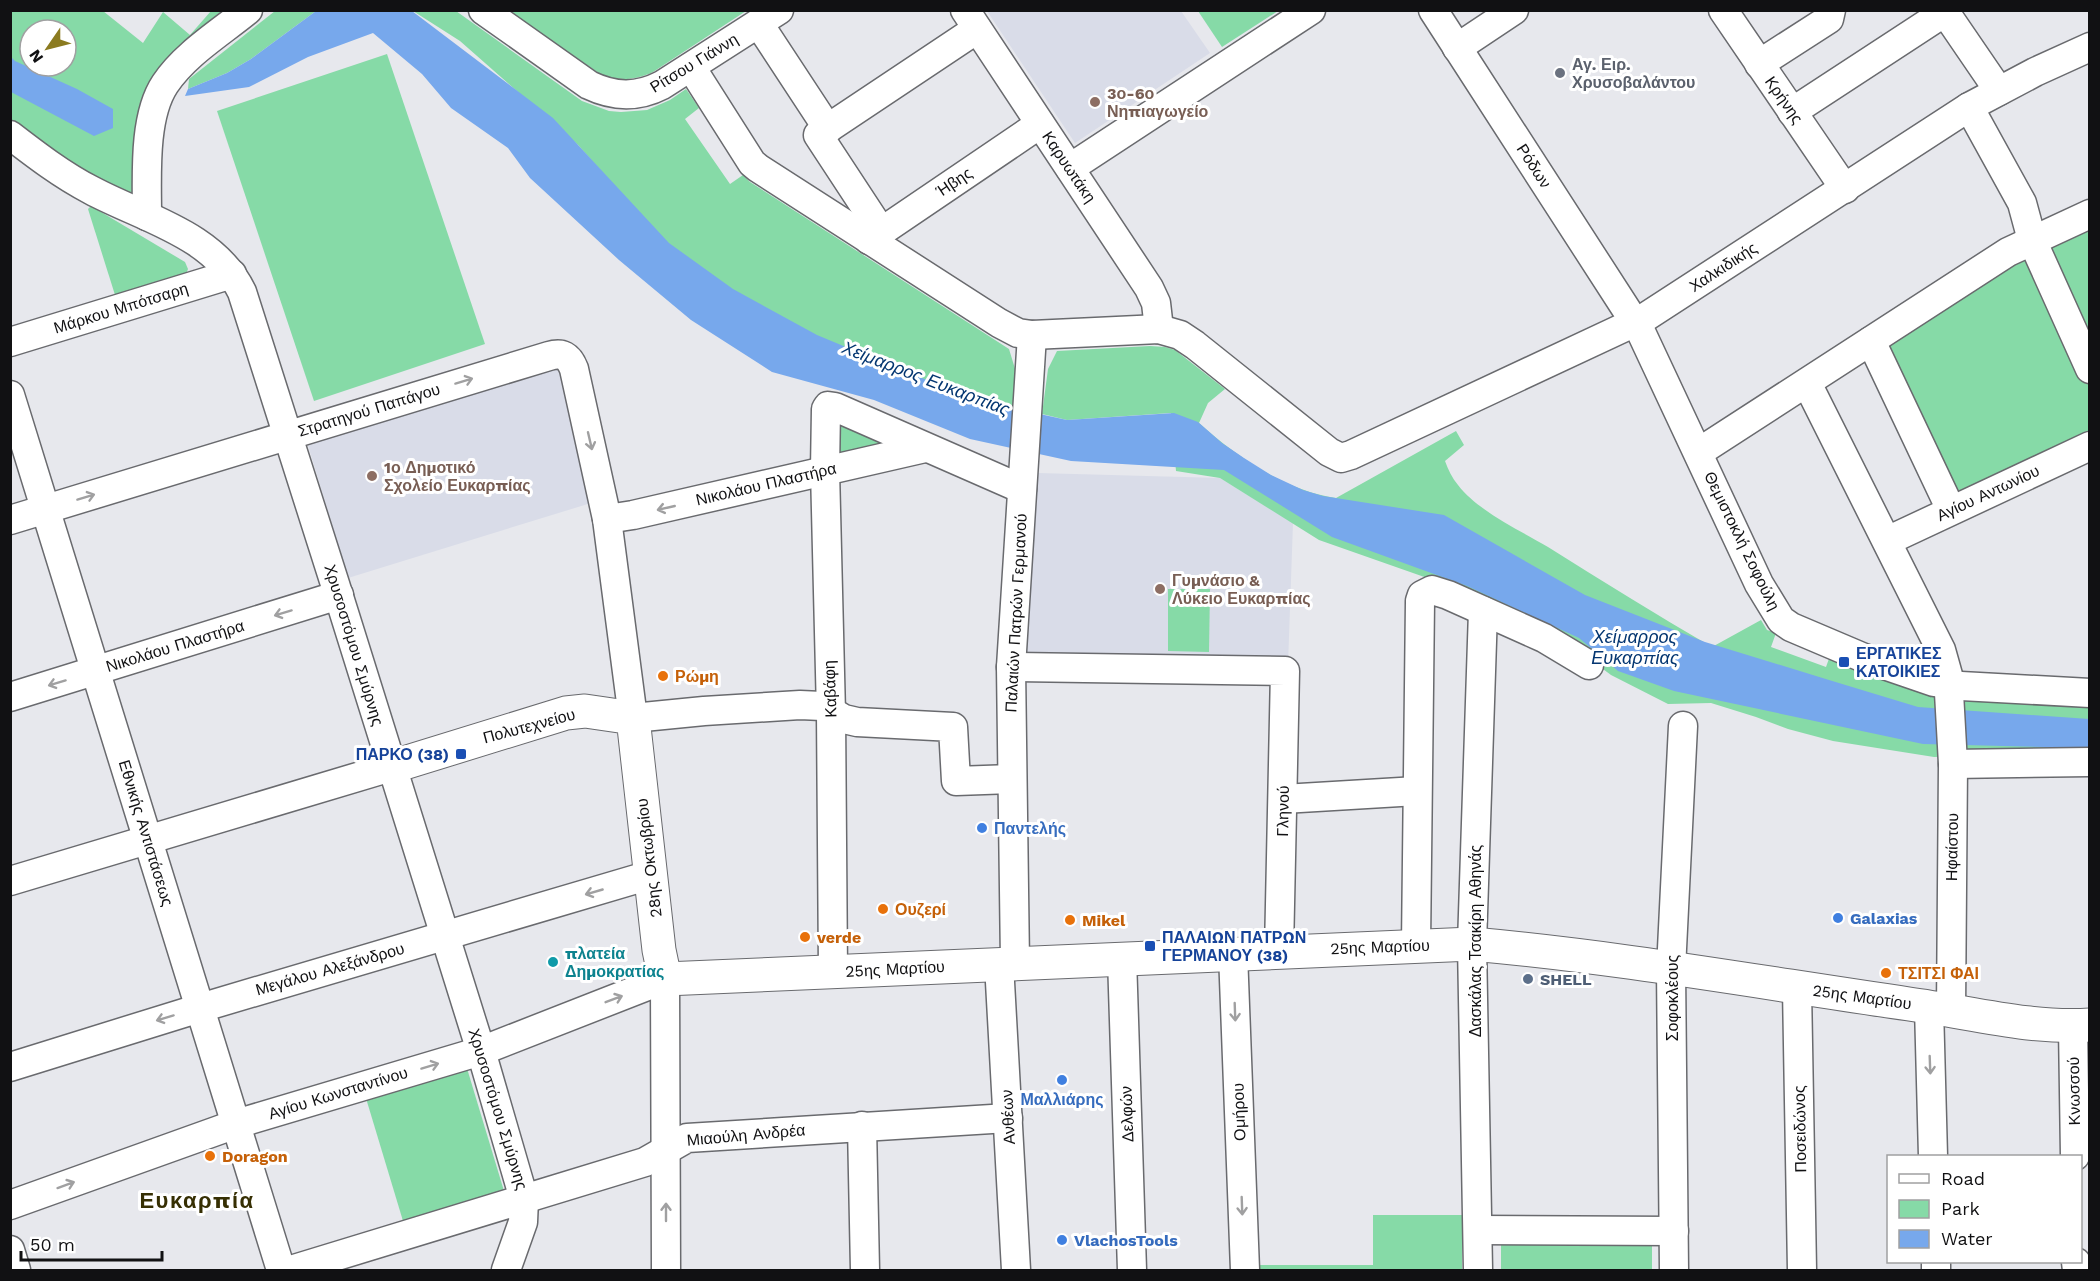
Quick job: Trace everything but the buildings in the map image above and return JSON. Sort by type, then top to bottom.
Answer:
[{"type":"main road","name":"Πολυτεχνείου","points":[[392,766],[573,711],[633,718]]},
{"type":"main road","name":"28ης Οκτωβρίου","points":[[633,718],[659,950],[665,979]]},
{"type":"main road","name":"25ης Μαρτίου","points":[[665,979],[1472,944],[1514,947],[1671,969],[1940,1008],[2018,1022],[2081,1026]]},
{"type":"street","points":[[147,216],[151,120],[161,91],[170,77],[189,58],[248,10]]},
{"type":"street","name":"Ρίτσου Γιάννη","points":[[483,10],[566,70],[604,92],[627,95],[647,92],[769,17]]},
{"type":"street","points":[[1070,168],[1311,10]]},
{"type":"street","name":"Ρόδων","points":[[1433,10],[1636,322]]},
{"type":"street","points":[[1457,48],[1514,10]]},
{"type":"street","name":"Κρήνης","points":[[1723,10],[1845,189]]},
{"type":"street","points":[[1759,64],[1829,19],[1832,10]]},
{"type":"street","points":[[1792,111],[1946,11],[1998,91]]},
{"type":"street","points":[[769,17],[828,129]]},
{"type":"street","points":[[875,235],[818,135],[971,20]]},
{"type":"street","name":"Καρυωτάκη","points":[[971,20],[1154,296],[1159,329]]},
{"type":"street","name":"Χαλκιδικής","points":[[1159,329],[1180,335],[1195,345],[1329,452],[1341,458],[1351,455],[1636,322],[1969,107],[2090,47]]},
{"type":"street","points":[[691,67],[758,168],[875,235],[999,323],[1018,333],[1032,335],[1159,329]]},
{"type":"street","points":[[1969,107],[2022,203],[2032,240],[2090,369]]},
{"type":"street","name":"Ήβης","points":[[875,235],[1040,124]]},
{"type":"street","name":"Χρυσοστόμου Σμύρνης","points":[[10,135],[88,189],[147,216],[199,244],[232,274],[245,299],[339,595],[524,1199],[523,1222],[507,1270]]},
{"type":"street","points":[[10,165],[39,157]]},
{"type":"street","points":[[1699,452],[1993,261],[2032,240],[2090,214]]},
{"type":"street","name":"Μάρκου Μπότσαρη","points":[[10,342],[232,274]]},
{"type":"street","name":"Θεμιστοκλή Σοφούλη","points":[[1636,322],[1759,584],[1781,620],[1791,627],[1864,658],[1923,679],[1949,684],[2090,693]]},
{"type":"street","name":"Παλαιών Πατρών Γερμανού","points":[[1007,964],[1012,779],[1011,667],[1032,335]]},
{"type":"street","points":[[1871,341],[1951,510]]},
{"type":"street","name":"Στρατηγού Παπάγου","points":[[10,520],[549,356],[562,354],[570,359],[574,369],[607,519]]},
{"type":"street","points":[[1807,383],[1941,650],[1948,668],[1949,684]]},
{"type":"street","name":"Εθνικής Αντιστάσεως","points":[[10,395],[281,1270]]},
{"type":"street","name":"Καβάφη","points":[[833,971],[831,712],[824,415],[828,406],[835,407],[925,448]]},
{"type":"street","name":"Αγίου Αντωνίου","points":[[1887,541],[2090,446]]},
{"type":"street","points":[[925,448],[1022,489]]},
{"type":"street","name":"Νικολάου Πλαστήρα","points":[[607,519],[925,448]]},
{"type":"street","name":"28ης Οκτωβρίου","points":[[607,519],[633,718]]},
{"type":"street","points":[[1416,945],[1421,597],[1425,592],[1432,590],[1484,611],[1544,638],[1589,665]]},
{"type":"street","name":"Νικολάου Πλαστήρα","points":[[10,697],[339,595]]},
{"type":"street","name":"Δασκάλας Τσακίρη Αθηνάς","points":[[1478,1270],[1472,944],[1484,611]]},
{"type":"street","name":"Γληνού","points":[[1011,667],[1285,671],[1280,951]]},
{"type":"street","name":"Ηφαίστου","points":[[1933,1155],[1953,761],[1949,684]]},
{"type":"street","name":"Πολυτεχνείου","points":[[633,718],[817,705],[857,722],[953,727],[956,781],[1012,779]]},
{"type":"street","name":"Σοφοκλέους","points":[[1674,1270],[1671,969],[1683,726]]},
{"type":"street","points":[[1953,761],[2090,762]]},
{"type":"street","name":"Πολυτεχνείου","points":[[10,881],[392,766]]},
{"type":"street","points":[[1283,799],[1417,791]]},
{"type":"street","name":"Μεγάλου Αλεξάνδρου","points":[[10,1066],[650,875]]},
{"type":"street","name":"Ομήρου","points":[[1233,953],[1245,1270]]},
{"type":"street","name":"Δελφών","points":[[1122,958],[1132,1270]]},
{"type":"street","name":"Ανθέων","points":[[1007,964],[1008,1118],[1016,1270]]},
{"type":"street","name":"28ης Οκτωβρίου","points":[[665,979],[666,1270]]},
{"type":"street","name":"Αγίου Κωνσταντίνου","points":[[10,1205],[236,1124],[480,1051],[665,979]]},
{"type":"street","name":"Ποσειδώνος","points":[[1797,988],[1803,1270]]},
{"type":"street","name":"Κνωσσού","points":[[2075,1155],[2081,1026]]},
{"type":"street","name":"Μιαούλη Ανδρέα","points":[[291,1270],[645,1162],[687,1138],[1008,1118]]},
{"type":"street","points":[[862,1126],[865,1270]]},
{"type":"street","points":[[1478,1230],[1674,1231]]},
{"type":"street","points":[[10,1250],[16,1270]]},
{"type":"shaded area","points":[[987,11],[1181,11],[1210,53],[1075,143]]},
{"type":"shaded area","points":[[561,366],[591,503],[348,578],[307,442]]},
{"type":"shaded area","name":"Γυμνάσιο & Λύκειο Ευκαρπίας","points":[[1038,473],[1220,478],[1293,523],[1288,665],[1024,655]]},
{"type":"green space","points":[[10,11],[103,11],[143,43],[163,12],[190,35],[211,11],[255,11],[165,82],[135,196],[55,160],[11,119]]},
{"type":"green space","points":[[275,11],[316,11],[251,59],[227,73],[188,89],[189,79]]},
{"type":"green space","points":[[413,11],[456,11],[582,101],[609,111],[647,110],[670,100],[686,89],[699,108],[685,119],[730,184],[743,175],[750,182],[1009,349],[1016,372],[1011,432],[729,314],[578,145],[460,41]]},
{"type":"green space","points":[[509,11],[746,11],[653,72],[641,77],[616,79],[603,76]]},
{"type":"green space","points":[[1198,11],[1278,11],[1222,47]]},
{"type":"green space","points":[[387,54],[485,344],[314,401],[217,111]]},
{"type":"green space","points":[[91,206],[185,262],[188,269],[186,274],[115,295],[88,209]]},
{"type":"green space","points":[[2089,222],[2089,355],[2039,246]]},
{"type":"green space","points":[[2032,240],[2089,369],[2089,446],[1951,510],[1871,341]]},
{"type":"green space","points":[[1150,346],[1175,350],[1225,389],[1208,403],[1199,423],[1245,460],[1298,488],[1336,498],[1456,431],[1464,445],[1445,461],[1456,482],[1476,503],[1712,647],[1761,620],[1767,630],[1776,633],[1771,647],[1826,667],[1831,653],[2089,700],[2089,753],[1934,757],[1833,741],[1788,729],[1711,703],[1668,704],[1611,675],[1568,643],[1487,599],[1319,540],[1220,478],[1176,471],[1171,413],[1067,420],[1042,414],[1048,369],[1057,351]]},
{"type":"green space","points":[[839,420],[889,443],[838,456]]},
{"type":"green space","points":[[1168,589],[1210,589],[1209,652],[1168,651]]},
{"type":"green space","points":[[466,1065],[504,1191],[403,1221],[365,1095]]},
{"type":"green space","points":[[1373,1215],[1462,1215],[1462,1270],[1258,1270],[1258,1265],[1373,1265]]},
{"type":"green space","points":[[1501,1240],[1652,1242],[1652,1270],[1501,1270]]},
{"type":"water","name":"Χείμαρρος Ευκαρπίας","points":[[316,11],[412,11],[553,118],[669,243],[733,289],[817,335],[877,360],[977,400],[1067,420],[1174,413],[1198,422],[1244,458],[1271,475],[1303,490],[1323,496],[1444,515],[1585,595],[1705,642],[1918,707],[2089,719],[2089,748],[1923,744],[1674,691],[1618,671],[1579,638],[1467,586],[1332,537],[1224,470],[1071,461],[970,439],[874,400],[772,372],[691,320],[619,260],[530,178],[508,148],[451,108],[422,74],[373,33],[308,57],[249,87],[185,96],[188,89],[227,73],[251,59]]},
{"type":"water","points":[[11,57],[18,62],[18,78],[53,78],[113,109],[113,128],[94,136],[11,92]]},
{"type":"place","name":"Αγ. Ειρ. Χρυσοβαλάντου","points":[[1560,73]]},
{"type":"place","name":"3ο-6ο Νηπιαγωγείο","points":[[1095,102]]},
{"type":"place","name":"1ο Δημοτικό Σχολείο Ευκαρπίας","points":[[372,476]]},
{"type":"place","name":"Γυμνάσιο & Λύκειο Ευκαρπίας","points":[[1160,589]]},
{"type":"place","name":"ΕΡΓΑΤΙΚΕΣ ΚΑΤΟΙΚΙΕΣ","points":[[1844,662]]},
{"type":"place","name":"Ρώμη","points":[[663,676]]},
{"type":"place","name":"ΠΑΡΚΟ (38)","points":[[461,754]]},
{"type":"place","name":"Παντελής","points":[[982,828]]},
{"type":"place","name":"Ουζερί","points":[[883,909]]},
{"type":"place","name":"Galaxias","points":[[1838,918]]},
{"type":"place","name":"Mikel","points":[[1070,920]]},
{"type":"place","name":"verde","points":[[805,937]]},
{"type":"place","name":"ΠΑΛΑΙΩΝ ΠΑΤΡΩΝ ΓΕΡΜΑΝΟΥ (38)","points":[[1150,946]]},
{"type":"place","name":"πλατεία Δημοκρατίας","points":[[553,962]]},
{"type":"place","name":"ΤΣΙΤΣΙ ΦΑΙ","points":[[1886,973]]},
{"type":"place","name":"SHELL","points":[[1528,979]]},
{"type":"place","name":"Μαλλιάρης","points":[[1062,1080]]},
{"type":"place","name":"Doragon","points":[[210,1156]]},
{"type":"place","name":"VlachosTools","points":[[1062,1240]]},
{"type":"district","name":"Ευκαρπία","points":[[197,1200]]}]
